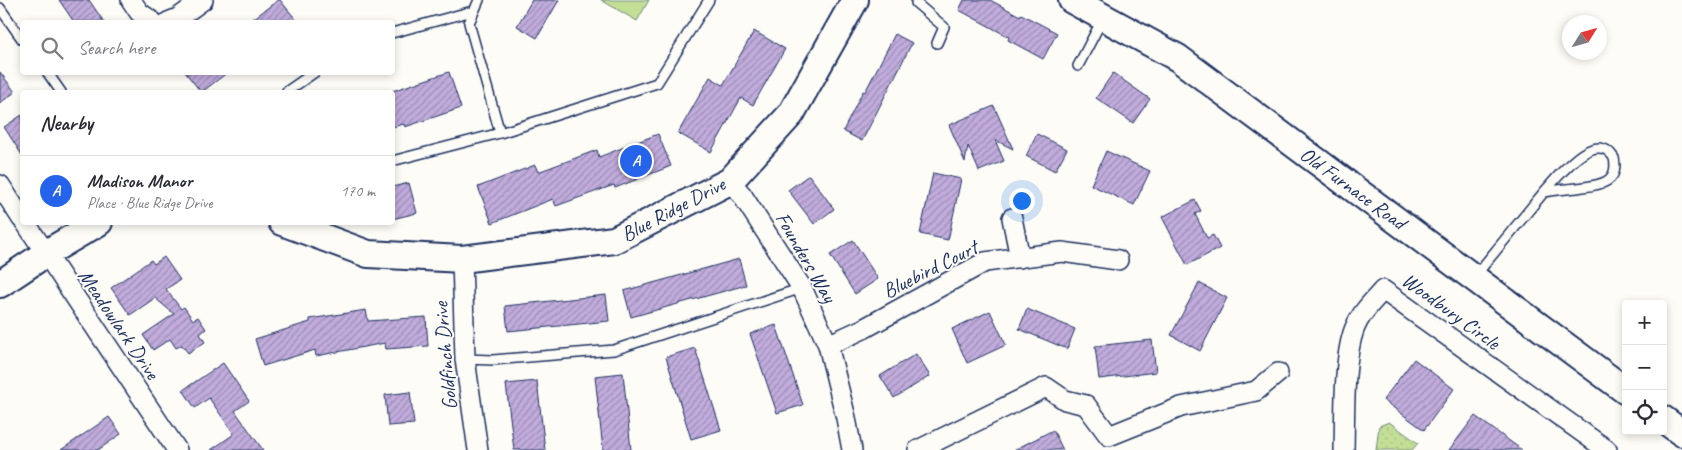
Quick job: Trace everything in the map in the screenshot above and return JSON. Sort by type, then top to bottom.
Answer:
[{"type":"street","points":[[131,0],[139,12],[150,20]]},
{"type":"street","points":[[173,20],[203,0]]},
{"type":"street","name":"Blue Ridge Drive","points":[[290,225],[368,254],[462,259],[614,240],[730,181],[791,114],[856,0]]},
{"type":"street","name":"Old Furnace Road","points":[[1072,0],[1178,58],[1625,390]]},
{"type":"street","name":"Founders Way","points":[[730,181],[742,195],[802,288],[828,345],[852,450]]},
{"type":"street","points":[[0,185],[20,216]]},
{"type":"street","points":[[1012,218],[1020,258]]},
{"type":"street","name":"Meadowlark Drive","points":[[27,225],[174,449]]},
{"type":"street","points":[[0,284],[94,225]]},
{"type":"street","name":"Bluebird Court","points":[[828,345],[863,329],[985,262],[1062,252],[1118,260]]},
{"type":"street","name":"Goldfinch Drive","points":[[462,259],[465,359],[478,450]]},
{"type":"street","name":"Woodbury Circle","points":[[1344,450],[1348,368],[1354,331],[1363,313],[1383,290],[1607,450]]},
{"type":"street","points":[[918,450],[1046,387],[1065,400],[1086,406],[1109,436],[1181,407],[1256,391],[1278,373]]},
{"type":"street","points":[[1667,422],[1682,433]]},
{"type":"lane","points":[[479,0],[469,23],[500,133]]},
{"type":"lane","points":[[395,160],[500,133],[658,83],[709,0]]},
{"type":"lane","points":[[915,1],[944,27],[936,43]]},
{"type":"lane","points":[[0,8],[20,36]]},
{"type":"lane","points":[[395,32],[469,12],[473,14]]},
{"type":"lane","points":[[1078,66],[1104,18]]},
{"type":"lane","points":[[48,75],[60,90]]},
{"type":"lane","points":[[289,90],[310,75]]},
{"type":"lane","points":[[1474,277],[1544,192],[1564,170],[1587,150],[1597,147],[1604,148],[1614,158],[1614,171],[1611,177],[1603,184],[1544,192]]},
{"type":"lane","points":[[465,359],[493,360],[614,350],[802,288]]},
{"type":"green space","points":[[601,0],[649,0],[637,21]]},
{"type":"green space","points":[[1389,422],[1418,443],[1412,450],[1376,450],[1379,426]]},
{"type":"building","points":[[59,0],[89,0],[103,20],[73,20]]},
{"type":"building","points":[[280,0],[296,20],[252,20]]},
{"type":"building","points":[[532,0],[559,0],[537,38],[517,26]]},
{"type":"building","points":[[964,0],[990,0],[1057,33],[1043,59],[1008,40],[1009,37],[959,10]]},
{"type":"building","points":[[754,31],[785,49],[753,105],[741,98],[711,152],[678,133],[710,77],[723,85]]},
{"type":"building","points":[[895,34],[912,43],[862,141],[843,131]]},
{"type":"building","points":[[0,72],[15,92],[0,103]]},
{"type":"building","points":[[449,72],[461,108],[405,127],[404,124],[395,126],[395,90]]},
{"type":"building","points":[[1113,73],[1150,99],[1133,123],[1096,98]]},
{"type":"building","points":[[187,75],[224,75],[205,90],[199,90]]},
{"type":"building","points":[[994,106],[1013,149],[995,140],[1004,161],[979,171],[968,146],[965,162],[949,125]]},
{"type":"building","points":[[20,116],[20,152],[4,127]]},
{"type":"building","points":[[658,134],[671,166],[615,188],[614,185],[556,206],[553,199],[492,223],[478,187],[535,165],[538,172],[597,150],[599,157]]},
{"type":"building","points":[[1037,134],[1067,149],[1055,171],[1026,156]]},
{"type":"building","points":[[1106,151],[1150,171],[1134,205],[1091,185]]},
{"type":"building","points":[[933,173],[961,179],[948,240],[920,234]]},
{"type":"building","points":[[809,175],[834,209],[814,224],[788,190]]},
{"type":"building","points":[[409,183],[417,213],[395,218],[395,186]]},
{"type":"building","points":[[1195,200],[1201,211],[1195,214],[1207,238],[1213,235],[1220,248],[1187,265],[1162,217]]},
{"type":"building","points":[[853,240],[878,279],[855,294],[830,255]]},
{"type":"building","points":[[164,257],[180,280],[166,289],[181,309],[184,307],[193,320],[198,317],[206,329],[200,334],[205,342],[188,353],[182,345],[176,348],[170,339],[153,350],[143,335],[174,314],[155,298],[130,315],[111,288],[151,260],[154,264]]},
{"type":"building","points":[[739,259],[746,285],[631,317],[624,291]]},
{"type":"building","points":[[1199,283],[1227,298],[1200,351],[1171,335]]},
{"type":"building","points":[[606,295],[609,321],[508,331],[505,306]]},
{"type":"building","points":[[1027,309],[1075,329],[1067,349],[1019,329]]},
{"type":"building","points":[[366,310],[368,321],[426,317],[428,346],[386,349],[385,343],[316,356],[315,350],[263,366],[255,339],[310,322],[310,319]]},
{"type":"building","points":[[990,311],[1006,345],[967,363],[952,329]]},
{"type":"building","points":[[776,325],[803,405],[777,413],[750,334]]},
{"type":"building","points":[[1152,340],[1156,372],[1099,379],[1095,346]]},
{"type":"building","points":[[695,348],[721,430],[691,439],[666,357]]},
{"type":"building","points":[[916,354],[930,376],[894,398],[880,376]]},
{"type":"building","points":[[1414,359],[1454,389],[1424,430],[1383,400]]},
{"type":"building","points":[[223,363],[249,401],[235,411],[263,450],[211,450],[234,434],[209,398],[195,408],[183,390]]},
{"type":"building","points":[[623,373],[631,450],[603,450],[595,376]]},
{"type":"building","points":[[537,381],[545,450],[514,450],[506,384]]},
{"type":"building","points":[[410,392],[414,424],[388,426],[385,395]]},
{"type":"building","points":[[1475,416],[1522,450],[1449,450]]},
{"type":"building","points":[[109,417],[121,434],[98,450],[61,450]]},
{"type":"building","points":[[1053,430],[1063,450],[1014,450]]},
{"type":"place","name":"Madison Manor","points":[[636,161]]}]
